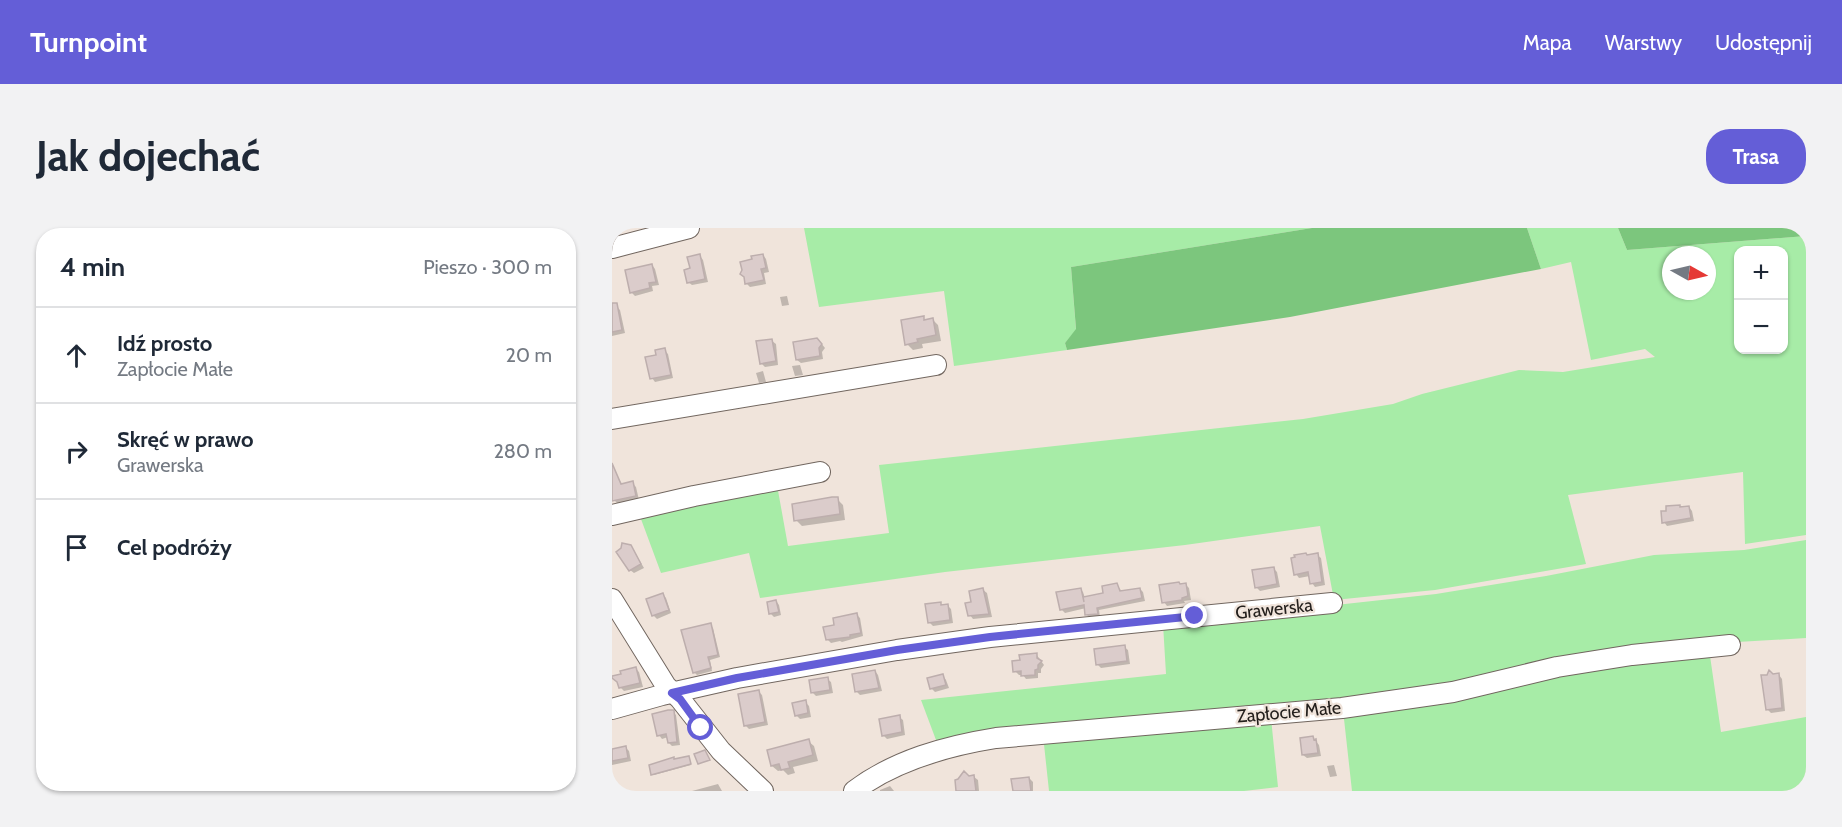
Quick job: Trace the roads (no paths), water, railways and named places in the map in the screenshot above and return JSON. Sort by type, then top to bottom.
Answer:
[{"type":"street","points":[[612,248],[689,228]]},
{"type":"street","points":[[612,419],[936,365]]},
{"type":"street","points":[[612,515],[694,496],[820,472]]},
{"type":"street","points":[[612,598],[672,693],[680,699],[721,751],[763,791]]},
{"type":"street","name":"Grawerska","points":[[612,709],[737,678],[897,650],[978,639],[1332,603]]},
{"type":"street","name":"Zapłocie Małe","points":[[854,791],[874,776],[917,757],[970,742],[1342,708],[1454,693],[1557,667],[1632,655],[1730,645]]}]
